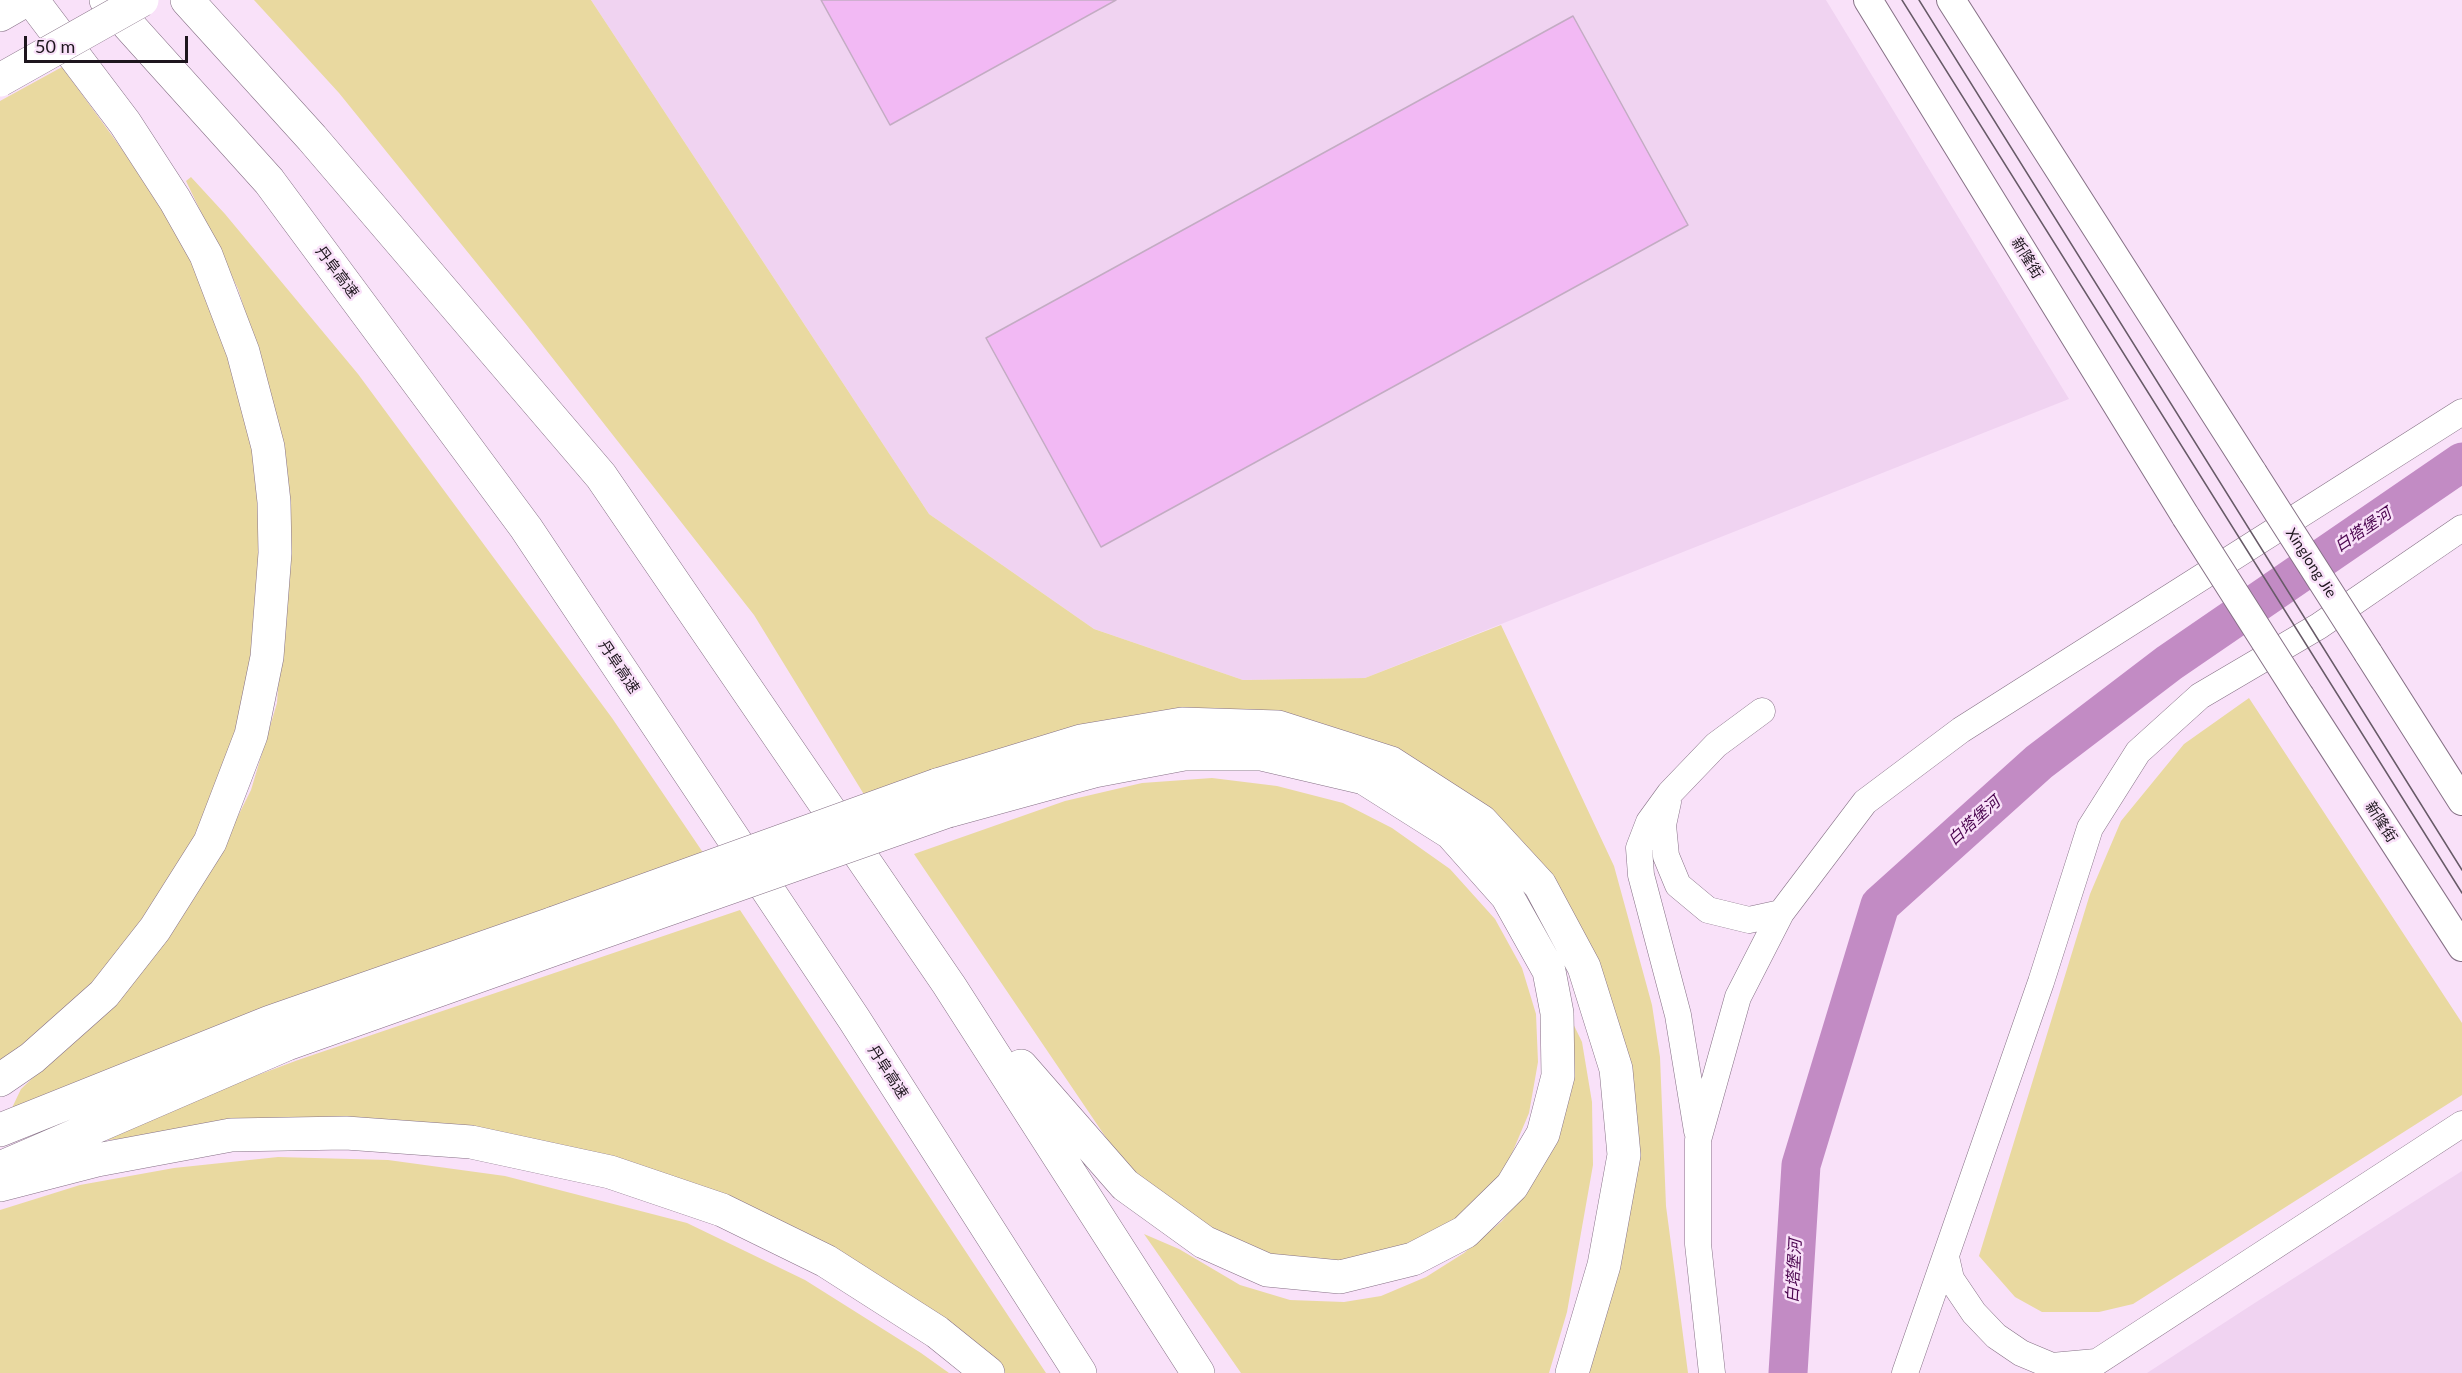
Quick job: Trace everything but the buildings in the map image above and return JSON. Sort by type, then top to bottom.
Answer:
[{"type":"highway","points":[[0,15],[27,0]]},
{"type":"highway","points":[[0,1080],[32,1058],[104,994],[155,929],[210,842],[251,735],[267,657],[275,553],[274,502],[268,447],[243,352],[206,255],[175,200],[125,123],[32,0]]},
{"type":"highway","name":"丹阜高速","points":[[106,0],[269,181],[526,528],[854,1019],[1080,1373]]},
{"type":"highway","points":[[0,80],[142,0]]},
{"type":"highway","points":[[187,0],[312,138],[601,476],[949,985],[1198,1373]]},
{"type":"highway","points":[[0,1168],[286,1044],[560,934],[942,798],[1081,741],[1182,724],[1278,727],[1391,763],[1481,821],[1540,885],[1584,967],[1616,1069],[1624,1155],[1604,1265],[1572,1373]]},
{"type":"highway","points":[[942,798],[1184,754],[1262,754],[1364,778],[1451,833],[1507,896],[1549,970],[1557,1013],[1558,1076],[1544,1134],[1512,1185],[1465,1232],[1413,1259],[1340,1277],[1267,1270],[1204,1242],[1125,1185],[949,985]]},
{"type":"highway","points":[[0,1130],[270,1022],[560,934]]},
{"type":"highway","points":[[0,1185],[97,1160],[231,1135],[346,1133],[471,1142],[610,1172],[722,1210],[826,1261],[937,1332],[988,1373]]},
{"type":"main road","name":"新隆街","points":[[1868,0],[2186,517],[2462,947]]},
{"type":"main road","name":"Xinglong Jie","points":[[1951,0],[2462,801]]},
{"type":"main road","points":[[1698,1140],[1738,997],[1780,913],[1865,802],[1961,730],[2462,412]]},
{"type":"main road","points":[[1905,1373],[2041,982],[2090,828],[2138,752],[2200,696],[2319,626],[2462,528]]},
{"type":"main road","points":[[1712,1373],[1698,1244],[1698,1140],[1678,1015],[1641,875],[1639,848],[1649,822],[1670,793],[1716,745],[1761,711]]},
{"type":"main road","points":[[1670,793],[1663,825],[1666,856],[1678,885],[1708,910],[1749,920],[1780,913]]},
{"type":"main road","points":[[1946,1257],[1951,1279],[1974,1313],[1996,1336],[2021,1353],[2052,1366],[2088,1367],[2462,1124]]},
{"type":"shaded area","points":[[254,0],[591,0],[929,514],[1094,629],[1243,680],[1365,678],[1501,625],[1614,866],[1652,1005],[1660,1057],[1666,1206],[1688,1373],[1583,1373],[1631,1148],[1569,919],[1356,746],[868,801],[754,615],[525,323],[339,93]]},
{"type":"shaded area","points":[[591,0],[1826,0],[2069,399],[1365,678],[1243,680],[1094,629],[929,514]]},
{"type":"shaded area","points":[[62,67],[124,152],[175,230],[206,290],[237,372],[249,433],[260,500],[261,579],[244,705],[225,771],[199,830],[133,937],[83,996],[0,1065],[0,101]]},
{"type":"shaded area","points":[[191,177],[225,214],[358,374],[612,718],[706,857],[11,1110],[21,1089],[116,999],[215,862],[251,790],[277,703],[284,601],[259,355],[238,289],[186,181]]},
{"type":"shaded area","points":[[2249,698],[2462,1023],[2462,1095],[2133,1304],[2099,1312],[2042,1312],[2015,1297],[1979,1256],[2090,894],[2121,821],[2184,744]]},
{"type":"shaded area","points":[[1212,778],[1277,786],[1343,803],[1392,828],[1450,869],[1495,919],[1522,968],[1536,1014],[1538,1062],[1529,1113],[1510,1158],[1487,1195],[1451,1225],[1414,1247],[1323,1267],[1251,1253],[1151,1189],[1111,1145],[914,854],[1065,801],[1142,783]]},
{"type":"shaded area","points":[[740,910],[1046,1373],[1005,1373],[952,1330],[631,1170],[199,1129],[109,1140],[106,1132],[298,1060]]},
{"type":"shaded area","points":[[1567,1011],[1582,1042],[1592,1102],[1593,1165],[1567,1312],[1549,1373],[1241,1373],[1144,1234],[1179,1249],[1240,1285],[1290,1300],[1344,1302],[1381,1296],[1426,1277],[1464,1253],[1502,1221],[1534,1181]]},
{"type":"shaded area","points":[[278,1157],[388,1160],[505,1176],[687,1223],[805,1280],[949,1373],[0,1373],[0,1210],[80,1185],[174,1168]]},
{"type":"shaded area","points":[[2462,1171],[2462,1373],[2147,1373],[2250,1306]]},
{"type":"waterway","name":"白塔堡河","points":[[1788,1373],[1801,1165],[1880,905],[2039,762],[2169,663],[2462,462]]},
{"type":"tram line","points":[[1902,0],[2462,893]]},
{"type":"tram line","points":[[1919,0],[2462,870]]}]
